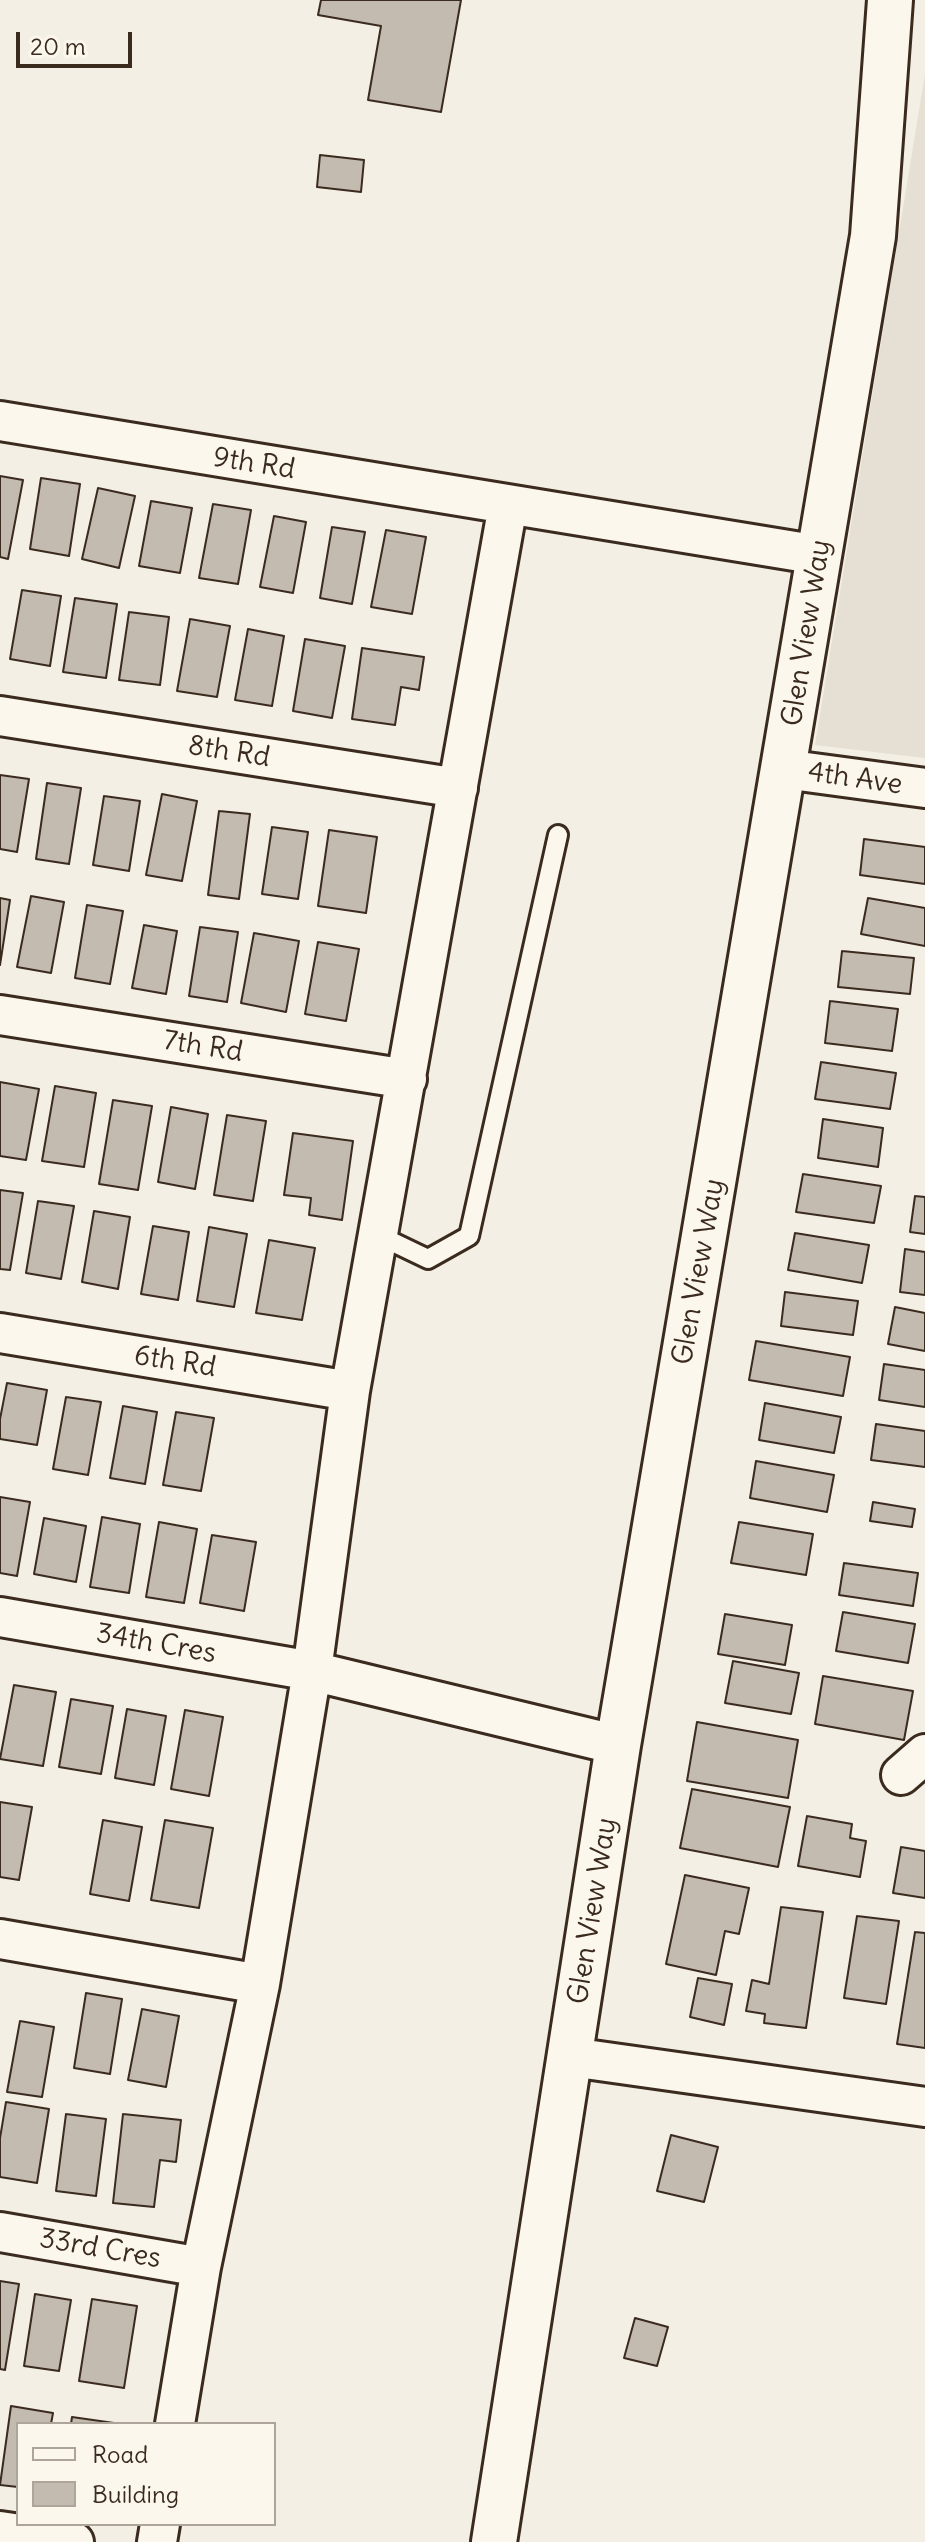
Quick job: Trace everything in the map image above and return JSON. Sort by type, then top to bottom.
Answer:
[{"type":"street","name":"Glen View Way","points":[[494,2542],[618,1745],[873,236],[890,0]]},
{"type":"street","name":"9th Rd","points":[[0,421],[819,555]]},
{"type":"street","points":[[175,2422],[201,2267],[260,1984],[312,1671],[350,1391],[508,505]]},
{"type":"street","name":"8th Rd","points":[[0,716],[458,788]]},
{"type":"street","name":"4th Ave","points":[[784,769],[925,788]]},
{"type":"street","name":"7th Rd","points":[[0,1015],[407,1079]]},
{"type":"street","name":"6th Rd","points":[[0,1333],[350,1391]]},
{"type":"street","name":"34th Cres","points":[[0,1617],[312,1671],[618,1745]]},
{"type":"street","points":[[0,1939],[260,1984]]},
{"type":"street","points":[[571,2057],[925,2107]]},
{"type":"street","name":"33rd Cres","points":[[0,2232],[201,2267]]},
{"type":"street","points":[[0,2531],[74,2542]]},
{"type":"lane","points":[[378,1235],[428,1259],[469,1236],[558,835]]},
{"type":"shaded area","points":[[925,74],[925,758],[815,745]]},
{"type":"building","points":[[321,0],[461,0],[441,112],[368,100],[381,26],[318,15]]},
{"type":"building","points":[[320,155],[364,160],[361,192],[317,187]]},
{"type":"building","points":[[0,476],[23,480],[8,559],[0,557]]},
{"type":"building","points":[[41,478],[80,484],[69,556],[30,549]]},
{"type":"building","points":[[98,488],[135,496],[119,568],[82,559]]},
{"type":"building","points":[[151,501],[192,508],[180,573],[139,566]]},
{"type":"building","points":[[213,504],[251,510],[238,584],[199,578]]},
{"type":"building","points":[[274,516],[306,522],[293,593],[260,587]]},
{"type":"building","points":[[332,527],[365,532],[352,604],[320,598]]},
{"type":"building","points":[[386,530],[426,537],[412,614],[371,607]]},
{"type":"building","points":[[22,590],[61,596],[50,666],[10,659]]},
{"type":"building","points":[[75,598],[117,604],[106,678],[63,672]]},
{"type":"building","points":[[129,612],[169,617],[160,685],[119,680]]},
{"type":"building","points":[[190,619],[230,626],[217,697],[177,691]]},
{"type":"building","points":[[248,629],[284,636],[272,706],[235,700]]},
{"type":"building","points":[[305,639],[345,646],[332,718],[293,711]]},
{"type":"building","points":[[362,648],[424,657],[419,690],[401,687],[395,725],[352,719]]},
{"type":"building","points":[[0,775],[29,779],[17,852],[0,849]]},
{"type":"building","points":[[47,783],[81,788],[69,864],[36,859]]},
{"type":"building","points":[[162,794],[197,801],[182,881],[146,875]]},
{"type":"building","points":[[104,796],[140,801],[129,871],[93,865]]},
{"type":"building","points":[[219,811],[250,814],[239,899],[208,895]]},
{"type":"building","points":[[272,827],[308,832],[298,899],[262,894]]},
{"type":"building","points":[[329,830],[377,837],[366,913],[318,906]]},
{"type":"building","points":[[864,839],[925,847],[925,884],[860,875]]},
{"type":"building","points":[[31,896],[64,902],[51,973],[17,967]]},
{"type":"building","points":[[0,898],[10,900],[0,965]]},
{"type":"building","points":[[868,898],[925,908],[925,946],[861,934]]},
{"type":"building","points":[[87,905],[123,911],[110,984],[75,978]]},
{"type":"building","points":[[144,925],[177,931],[166,994],[132,988]]},
{"type":"building","points":[[200,927],[238,932],[227,1002],[189,996]]},
{"type":"building","points":[[254,933],[299,941],[286,1012],[241,1003]]},
{"type":"building","points":[[318,942],[359,949],[346,1021],[305,1014]]},
{"type":"building","points":[[842,951],[914,958],[910,994],[838,987]]},
{"type":"building","points":[[830,1001],[898,1009],[892,1051],[825,1043]]},
{"type":"building","points":[[821,1062],[896,1073],[890,1109],[815,1099]]},
{"type":"building","points":[[0,1082],[39,1089],[26,1160],[0,1156]]},
{"type":"building","points":[[55,1086],[96,1093],[84,1167],[42,1161]]},
{"type":"building","points":[[113,1100],[152,1106],[138,1190],[99,1184]]},
{"type":"building","points":[[171,1107],[208,1114],[195,1189],[158,1182]]},
{"type":"building","points":[[227,1115],[266,1121],[253,1201],[214,1195]]},
{"type":"building","points":[[823,1119],[883,1128],[878,1167],[818,1158]]},
{"type":"building","points":[[293,1133],[353,1141],[342,1220],[309,1215],[311,1198],[284,1195]]},
{"type":"building","points":[[803,1174],[881,1186],[874,1223],[796,1212]]},
{"type":"building","points":[[0,1190],[23,1193],[10,1270],[0,1269]]},
{"type":"building","points":[[915,1196],[925,1197],[925,1234],[910,1232]]},
{"type":"building","points":[[38,1201],[74,1206],[61,1279],[26,1273]]},
{"type":"building","points":[[94,1211],[130,1217],[118,1289],[82,1282]]},
{"type":"building","points":[[153,1226],[189,1232],[178,1300],[141,1294]]},
{"type":"building","points":[[209,1227],[247,1234],[234,1307],[197,1301]]},
{"type":"building","points":[[795,1233],[869,1245],[862,1283],[788,1270]]},
{"type":"building","points":[[269,1240],[315,1248],[302,1320],[256,1313]]},
{"type":"building","points":[[905,1249],[925,1252],[925,1295],[900,1292]]},
{"type":"building","points":[[785,1292],[858,1301],[853,1335],[781,1326]]},
{"type":"building","points":[[895,1307],[925,1313],[925,1351],[888,1344]]},
{"type":"building","points":[[756,1341],[850,1357],[843,1396],[749,1380]]},
{"type":"building","points":[[884,1364],[925,1370],[925,1407],[879,1400]]},
{"type":"building","points":[[7,1383],[47,1390],[37,1445],[0,1439],[0,1419]]},
{"type":"building","points":[[66,1397],[101,1402],[88,1475],[53,1469]]},
{"type":"building","points":[[765,1403],[841,1417],[834,1453],[759,1440]]},
{"type":"building","points":[[123,1406],[157,1412],[145,1484],[110,1478]]},
{"type":"building","points":[[176,1412],[214,1418],[201,1491],[163,1485]]},
{"type":"building","points":[[876,1424],[925,1431],[925,1467],[871,1460]]},
{"type":"building","points":[[756,1461],[834,1475],[827,1512],[750,1498]]},
{"type":"building","points":[[0,1497],[30,1502],[17,1576],[0,1573]]},
{"type":"building","points":[[873,1502],[915,1509],[912,1527],[870,1521]]},
{"type":"building","points":[[102,1517],[140,1524],[129,1593],[90,1587]]},
{"type":"building","points":[[44,1518],[86,1526],[76,1582],[34,1574]]},
{"type":"building","points":[[159,1522],[197,1529],[184,1603],[146,1597]]},
{"type":"building","points":[[739,1522],[813,1534],[806,1575],[731,1563]]},
{"type":"building","points":[[212,1535],[256,1542],[244,1611],[200,1603]]},
{"type":"building","points":[[844,1563],[918,1573],[913,1606],[839,1595]]},
{"type":"building","points":[[843,1612],[915,1624],[908,1663],[836,1651]]},
{"type":"building","points":[[725,1614],[792,1625],[785,1665],[718,1654]]},
{"type":"building","points":[[733,1661],[799,1673],[791,1714],[725,1703]]},
{"type":"building","points":[[823,1676],[913,1691],[904,1740],[815,1724]]},
{"type":"building","points":[[14,1685],[56,1692],[43,1766],[0,1759]]},
{"type":"building","points":[[71,1699],[113,1706],[101,1774],[59,1767]]},
{"type":"building","points":[[127,1709],[166,1716],[154,1785],[115,1778]]},
{"type":"building","points":[[185,1710],[223,1717],[209,1796],[171,1789]]},
{"type":"building","points":[[697,1722],[798,1740],[788,1798],[687,1781]]},
{"type":"building","points":[[692,1789],[790,1807],[778,1867],[680,1848]]},
{"type":"building","points":[[0,1802],[32,1807],[19,1880],[0,1877]]},
{"type":"building","points":[[807,1816],[852,1824],[850,1838],[866,1841],[860,1877],[798,1866]]},
{"type":"building","points":[[103,1820],[142,1827],[129,1901],[90,1894]]},
{"type":"building","points":[[165,1820],[213,1828],[199,1908],[151,1900]]},
{"type":"building","points":[[901,1847],[925,1851],[925,1898],[893,1893]]},
{"type":"building","points":[[685,1875],[749,1888],[739,1934],[725,1931],[716,1975],[666,1964]]},
{"type":"building","points":[[781,1907],[823,1912],[806,2028],[764,2023],[765,2014],[746,2011],[752,1980],[769,1984]]},
{"type":"building","points":[[857,1916],[899,1921],[886,2004],[844,1998]]},
{"type":"building","points":[[915,1932],[925,1933],[925,2048],[897,2044]]},
{"type":"building","points":[[698,1978],[732,1984],[724,2025],[690,2017]]},
{"type":"building","points":[[86,1993],[122,1999],[110,2074],[74,2068]]},
{"type":"building","points":[[142,2009],[179,2016],[166,2087],[128,2080]]},
{"type":"building","points":[[20,2021],[54,2027],[42,2097],[7,2092]]},
{"type":"building","points":[[6,2102],[49,2109],[37,2183],[0,2177],[0,2138]]},
{"type":"building","points":[[66,2114],[106,2119],[96,2196],[56,2191]]},
{"type":"building","points":[[123,2114],[181,2120],[176,2162],[160,2160],[154,2207],[113,2203]]},
{"type":"building","points":[[671,2135],[718,2147],[704,2202],[657,2191]]},
{"type":"building","points":[[0,2281],[19,2284],[5,2370],[0,2369]]},
{"type":"building","points":[[35,2294],[71,2300],[59,2371],[24,2366]]},
{"type":"building","points":[[92,2299],[137,2306],[124,2388],[79,2381]]},
{"type":"building","points":[[635,2318],[668,2327],[657,2366],[624,2358]]},
{"type":"building","points":[[11,2406],[53,2413],[51,2422],[16,2422],[16,2487],[0,2485]]},
{"type":"building","points":[[72,2417],[107,2422],[71,2422]]}]
